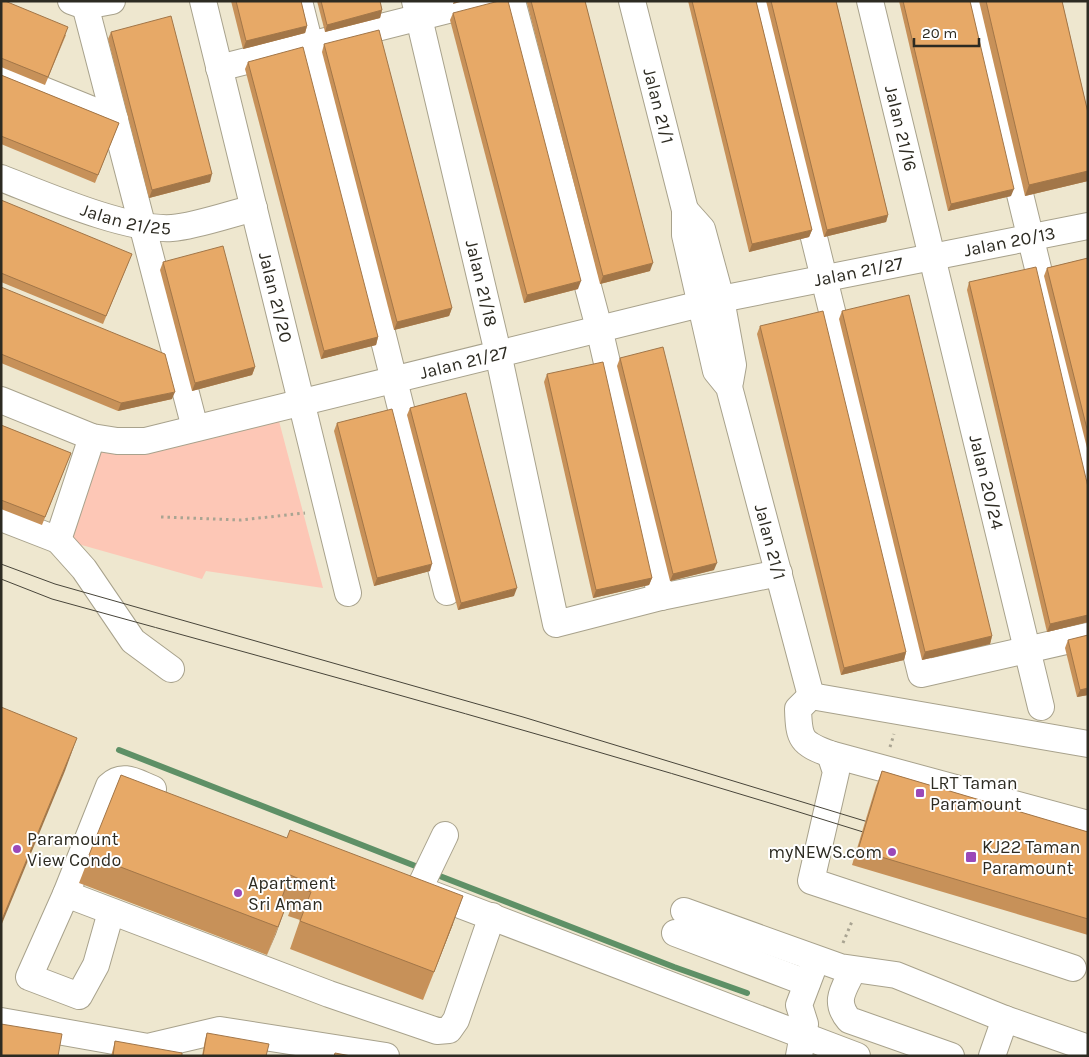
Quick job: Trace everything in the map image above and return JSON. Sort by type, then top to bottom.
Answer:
[{"type":"street","points":[[112,1],[80,3],[115,119],[196,428]]},
{"type":"street","name":"Jalan 21/20","points":[[203,1],[348,593]]},
{"type":"street","points":[[299,1],[447,592]]},
{"type":"street","points":[[219,68],[310,44],[418,10],[484,1]]},
{"type":"street","points":[[512,1],[599,328],[661,597],[779,573]]},
{"type":"street","name":"Jalan 21/1","points":[[632,1],[685,210],[685,236],[711,302],[716,370],[729,387],[811,696]]},
{"type":"street","points":[[756,1],[921,674],[1088,636]]},
{"type":"street","name":"Jalan 21/16","points":[[870,1],[932,256]]},
{"type":"street","points":[[973,1],[1088,474]]},
{"type":"street","name":"Jalan 21/18","points":[[418,10],[498,353],[556,624],[661,597]]},
{"type":"street","points":[[1,73],[115,119]]},
{"type":"street","name":"Jalan 21/25","points":[[1,178],[65,202],[143,227],[173,228],[254,208]]},
{"type":"street","name":"Jalan 20/13","points":[[932,256],[1088,226]]},
{"type":"street","name":"Jalan 21/27","points":[[1,400],[92,437],[117,441],[146,441],[599,328],[711,302],[932,256]]},
{"type":"street","name":"Jalan 20/24","points":[[932,256],[1041,707]]},
{"type":"street","points":[[151,349],[178,360]]},
{"type":"street","points":[[58,540],[92,437]]},
{"type":"street","points":[[1,518],[58,540],[84,569],[133,641],[171,669]]},
{"type":"street","points":[[1088,744],[811,696],[798,709],[799,730],[807,745],[830,754],[1088,824]]},
{"type":"street","points":[[830,754],[836,772],[811,881],[1073,968]]},
{"type":"street","points":[[111,912],[96,965],[79,996],[29,977],[66,894],[109,786],[116,780],[124,778],[180,799]]},
{"type":"street","points":[[444,834],[419,877],[492,916],[802,1038],[857,1056]]},
{"type":"street","points":[[66,894],[329,994],[437,1030],[449,1030],[456,1020],[492,916]]},
{"type":"street","points":[[807,983],[680,922],[836,965],[896,975],[1005,1019],[1088,1048]]},
{"type":"street","points":[[802,1038],[821,1014],[836,965]]},
{"type":"street","points":[[802,1038],[799,1005],[807,983],[836,965]]},
{"type":"street","points":[[836,965],[841,1011],[849,1020],[951,1056]]},
{"type":"street","points":[[992,1056],[1005,1019]]},
{"type":"street","points":[[1,1021],[97,1047],[148,1048],[220,1030],[294,1049],[386,1056]]},
{"type":"path","points":[[162,517],[241,520],[328,510]]},
{"type":"path","points":[[836,965],[862,898]]},
{"type":"shaded area","points":[[279,421],[323,588],[206,571],[202,579],[71,542],[103,446]]},
{"type":"building","points":[[1,1],[68,27],[48,77],[1,58]]},
{"type":"building","points":[[236,1],[301,1],[307,26],[246,41]]},
{"type":"building","points":[[321,1],[380,1],[382,10],[327,25]]},
{"type":"building","points":[[499,1],[508,1],[581,281],[527,295],[453,13]]},
{"type":"building","points":[[531,1],[585,1],[653,263],[603,276]]},
{"type":"building","points":[[692,1],[756,1],[812,230],[752,244]]},
{"type":"building","points":[[771,1],[836,1],[888,215],[827,230]]},
{"type":"building","points":[[903,1],[970,1],[1014,189],[951,204]]},
{"type":"building","points":[[986,1],[1062,1],[1088,113],[1088,171],[1029,185]]},
{"type":"building","points":[[171,16],[212,174],[152,190],[111,32]]},
{"type":"building","points":[[379,30],[452,308],[397,322],[324,44]]},
{"type":"building","points":[[303,47],[378,337],[324,351],[248,62]]},
{"type":"building","points":[[1,75],[119,123],[98,175],[1,136]]},
{"type":"building","points":[[1,200],[132,254],[106,316],[1,273]]},
{"type":"building","points":[[223,246],[255,367],[195,383],[163,262]]},
{"type":"building","points":[[1088,258],[1088,433],[1047,268]]},
{"type":"building","points":[[1036,267],[1088,487],[1088,615],[1050,624],[969,282]]},
{"type":"building","points":[[1,287],[165,354],[175,392],[121,403],[1,354]]},
{"type":"building","points":[[909,295],[992,636],[925,652],[842,311]]},
{"type":"building","points":[[823,311],[906,652],[844,668],[760,326]]},
{"type":"building","points":[[663,347],[717,563],[673,574],[620,358]]},
{"type":"building","points":[[603,362],[652,578],[596,590],[547,374]]},
{"type":"building","points":[[466,393],[517,588],[461,603],[410,408]]},
{"type":"building","points":[[392,409],[432,564],[377,578],[337,423]]},
{"type":"building","points":[[1,425],[71,453],[45,517],[1,500]]},
{"type":"building","points":[[1088,635],[1088,688],[1080,690],[1068,640]]},
{"type":"building","name":"Paramount View Condo","points":[[1,707],[77,738],[1,922]]},
{"type":"building","name":"KJ22 Taman Paramount","points":[[882,771],[1088,832],[1088,919],[858,850]]},
{"type":"building","name":"Apartment Sri Aman","points":[[121,775],[287,838],[290,830],[463,896],[434,972],[300,921],[311,892],[299,888],[302,880],[290,875],[280,903],[286,906],[278,927],[89,855]]},
{"type":"building","points":[[1,1024],[62,1034],[58,1056],[1,1056]]},
{"type":"building","points":[[207,1033],[269,1044],[266,1056],[203,1056]]},
{"type":"building","points":[[115,1041],[182,1053],[182,1056],[113,1056]]},
{"type":"building","points":[[335,1053],[351,1056],[334,1056]]},
{"type":"waterway","points":[[119,750],[423,869]]},
{"type":"waterway","points":[[432,873],[674,967],[747,993]]},
{"type":"tram line","points":[[1,564],[55,584],[523,717],[878,825]]},
{"type":"tram line","points":[[1,579],[52,599],[569,743],[876,836]]},
{"type":"place","name":"LRT Taman Paramount","points":[[920,793]]},
{"type":"place","name":"Paramount View Condo","points":[[17,849]]},
{"type":"place","name":"myNEWS.com","points":[[892,852]]},
{"type":"place","name":"KJ22 Taman Paramount","points":[[971,857]]},
{"type":"place","name":"Apartment Sri Aman","points":[[238,893]]}]
